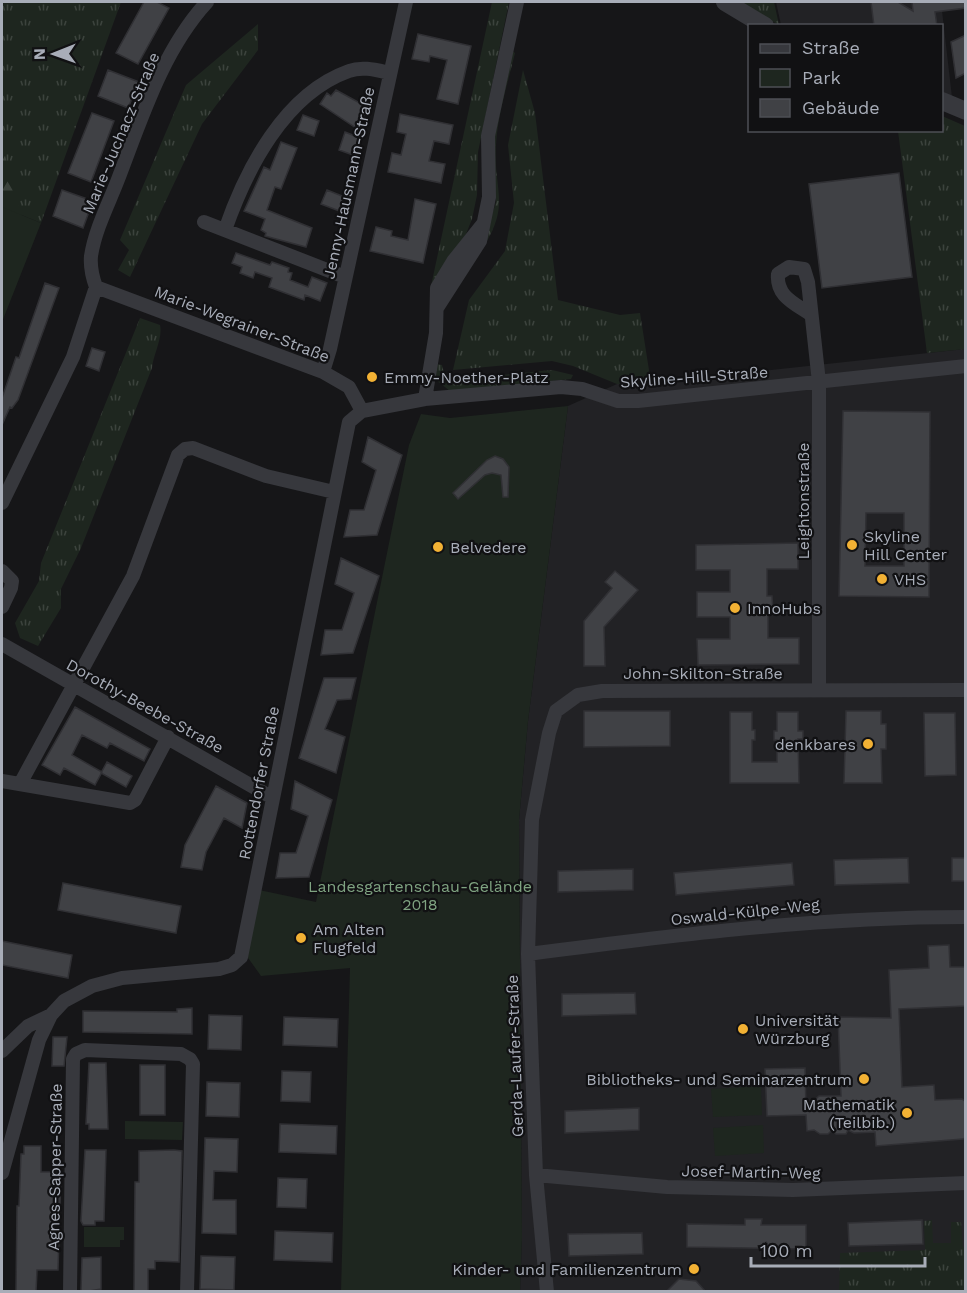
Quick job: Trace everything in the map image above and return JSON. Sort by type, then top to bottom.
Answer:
[{"type":"street","name":"Marie-Juchacz-Straße","points":[[96,287],[91,272],[91,255],[98,231],[145,110],[191,20],[207,2]]},
{"type":"street","name":"Jenny-Hausmann-Straße","points":[[323,372],[405,2]]},
{"type":"street","points":[[362,411],[425,399],[436,333],[437,308],[480,241],[489,197],[488,136],[517,2]]},
{"type":"street","points":[[725,2],[762,24]]},
{"type":"street","points":[[225,230],[238,194],[266,141],[312,91],[350,71],[368,69],[390,73]]},
{"type":"street","points":[[943,101],[966,111]]},
{"type":"street","points":[[204,222],[345,277]]},
{"type":"street","name":"Marie-Wegrainer-Straße","points":[[96,287],[323,372],[349,387],[362,411]]},
{"type":"street","points":[[2,503],[73,357],[96,287]]},
{"type":"street","name":"Leightonstraße","points":[[810,314],[819,382],[819,689]]},
{"type":"street","name":"Skyline-Hill-Straße","points":[[425,399],[561,387],[582,389],[618,401],[638,401],[966,366]]},
{"type":"street","name":"Rottendorfer Straße","points":[[2,1173],[39,1040],[51,1015],[64,1001],[92,986],[122,978],[219,969],[232,965],[241,957],[349,422],[362,411]]},
{"type":"street","points":[[20,784],[134,576],[178,455],[185,449],[193,448],[266,476],[334,492]]},
{"type":"street","points":[[2,571],[12,581],[2,607]]},
{"type":"street","name":"Dorothy-Beebe-Straße","points":[[2,644],[273,798]]},
{"type":"street","name":"John-Skilton-Straße","points":[[532,818],[549,733],[556,711],[578,695],[602,691],[966,690]]},
{"type":"street","points":[[2,781],[130,803],[135,800],[168,737]]},
{"type":"street","name":"Gerda-Laufer-Straße","points":[[532,818],[528,954],[536,1175],[547,1292]]},
{"type":"street","name":"Oswald-Külpe-Weg","points":[[528,954],[744,927],[881,917],[966,917]]},
{"type":"street","points":[[2,1052],[28,1026],[51,1015]]},
{"type":"street","name":"Agnes-Sapper-Straße","points":[[70,1292],[73,1059],[76,1054],[85,1050],[182,1054],[193,1064],[187,1292]]},
{"type":"street","name":"Josef-Martin-Weg","points":[[536,1175],[667,1187],[793,1190],[966,1183]]},
{"type":"shaded area","points":[[776,2],[941,2],[953,106],[943,102],[943,24],[781,24]]},
{"type":"shaded area","points":[[965,349],[965,1291],[520,1292],[522,1237],[519,820],[528,721],[568,406],[617,384],[651,383]]},
{"type":"green space","points":[[2,2],[121,2],[41,223],[2,207]]},
{"type":"green space","points":[[492,2],[509,2],[478,152],[477,195],[472,219],[466,234],[431,286]]},
{"type":"green space","points":[[738,2],[774,2],[777,24]]},
{"type":"green space","points":[[258,24],[258,50],[202,124],[130,277],[118,270],[129,250],[120,240],[186,85]]},
{"type":"green space","points":[[512,51],[515,53],[501,109],[496,144],[499,209],[490,235],[481,251],[496,202],[492,150]]},
{"type":"green space","points":[[523,70],[535,113],[558,300],[620,315],[640,313],[651,383],[617,384],[573,366],[552,361],[453,370],[469,300],[505,251],[514,203],[508,145]]},
{"type":"green space","points":[[943,116],[965,126],[965,349],[927,353],[898,132],[943,132]]},
{"type":"green space","points":[[2,151],[25,229],[2,317]]},
{"type":"green space","points":[[2,207],[41,223],[2,322]]},
{"type":"green space","points":[[140,318],[160,325],[161,330],[152,368],[81,548],[61,589],[61,608],[38,646],[20,638],[15,623],[39,581],[41,563]]},
{"type":"green space","points":[[436,364],[442,365],[444,373],[451,380],[552,370],[573,375],[571,379],[450,391],[436,380]]},
{"type":"green space","name":"Landesgartenschau-Gelände 2018","points":[[568,406],[528,721],[519,820],[522,1237],[520,1291],[341,1291],[350,968],[261,976],[246,955],[259,890],[316,902],[409,445],[421,414],[450,418]]},
{"type":"green space","points":[[761,1086],[762,1115],[713,1117],[711,1089]]},
{"type":"green space","points":[[125,1121],[183,1122],[182,1140],[125,1139]]},
{"type":"green space","points":[[763,1125],[764,1153],[715,1156],[713,1128]]},
{"type":"green space","points":[[932,1220],[933,1243],[951,1243],[951,1222],[961,1222],[963,1247],[965,1247],[965,1291],[839,1291],[840,1253],[925,1250],[924,1221]]},
{"type":"green space","points":[[84,1227],[124,1227],[124,1240],[120,1240],[120,1247],[84,1247]]},
{"type":"building","points":[[144,2],[157,2],[169,8],[138,64],[116,53]]},
{"type":"building","points":[[871,2],[898,2],[913,11],[912,2],[966,2],[966,8],[935,12],[937,24],[874,24]]},
{"type":"building","points":[[418,34],[471,46],[458,104],[437,99],[447,60],[430,56],[429,62],[412,59]]},
{"type":"building","points":[[966,35],[966,73],[956,78],[951,42]]},
{"type":"building","points":[[108,70],[139,82],[128,108],[98,96]]},
{"type":"building","points":[[336,90],[369,108],[356,128],[320,104],[327,93],[331,96]]},
{"type":"building","points":[[92,113],[114,121],[91,182],[68,173]]},
{"type":"building","points":[[400,114],[453,125],[449,144],[434,141],[429,161],[445,164],[441,183],[388,172],[392,153],[401,155],[406,134],[397,132]]},
{"type":"building","points":[[303,115],[319,121],[314,136],[297,130]]},
{"type":"building","points":[[345,132],[360,138],[353,155],[339,150]]},
{"type":"building","points":[[281,142],[297,148],[281,189],[275,187],[267,210],[312,228],[306,247],[265,236],[266,233],[261,230],[265,219],[244,211],[264,167],[270,170]]},
{"type":"building","points":[[899,173],[912,277],[822,288],[809,184]]},
{"type":"building","points":[[62,190],[93,201],[83,228],[53,216]]},
{"type":"building","points":[[327,190],[347,198],[342,212],[321,204]]},
{"type":"building","points":[[415,199],[436,204],[423,263],[370,251],[376,227],[392,231],[391,236],[408,240]]},
{"type":"building","points":[[236,253],[270,265],[272,262],[289,268],[288,272],[292,273],[290,280],[308,287],[312,277],[327,283],[320,301],[305,295],[304,300],[269,287],[272,278],[255,272],[253,278],[240,273],[242,267],[232,263]]},
{"type":"building","points":[[45,283],[59,288],[18,400],[12,408],[10,407],[2,425],[2,398],[16,357],[19,358]]},
{"type":"building","points":[[92,348],[105,352],[99,371],[86,366]]},
{"type":"building","points":[[843,411],[930,412],[929,597],[839,596]],"holes":[[[866,513],[904,513],[904,566],[865,566]]]},
{"type":"building","points":[[368,437],[402,455],[377,535],[344,537],[350,510],[364,510],[376,470],[362,462]]},
{"type":"building","points":[[495,456],[503,459],[509,467],[508,497],[503,497],[501,475],[492,473],[485,475],[458,499],[453,493],[487,460]]},
{"type":"building","name":"InnoHubs","points":[[798,543],[798,569],[767,569],[767,596],[772,596],[773,612],[768,612],[768,638],[799,638],[799,664],[698,665],[697,639],[730,639],[730,617],[697,617],[697,592],[730,592],[730,570],[696,570],[696,545]]},
{"type":"building","points":[[341,558],[379,576],[353,653],[321,655],[325,630],[342,630],[354,593],[335,584]]},
{"type":"building","points":[[615,571],[638,590],[604,627],[605,666],[584,666],[584,621],[612,588],[605,582]]},
{"type":"building","points":[[324,678],[356,678],[351,699],[337,700],[325,729],[345,737],[336,773],[299,758]]},
{"type":"building","points":[[75,707],[150,749],[144,761],[110,743],[107,748],[82,735],[72,755],[102,772],[95,785],[64,768],[60,775],[42,765]]},
{"type":"building","points":[[584,711],[670,711],[670,746],[584,747]]},
{"type":"building","name":"denkbares","points":[[846,711],[881,711],[881,724],[886,724],[886,749],[881,749],[882,783],[844,783]]},
{"type":"building","points":[[730,712],[752,712],[752,730],[755,730],[755,740],[752,740],[752,762],[777,762],[777,740],[774,740],[774,731],[777,731],[777,712],[798,712],[798,731],[803,731],[803,739],[798,739],[799,783],[730,783]]},
{"type":"building","points":[[924,713],[955,713],[956,775],[925,776]]},
{"type":"building","points":[[107,762],[132,776],[126,787],[101,773]]},
{"type":"building","points":[[295,781],[332,800],[309,877],[276,878],[280,853],[296,853],[308,816],[291,809]]},
{"type":"building","points":[[216,786],[247,803],[242,828],[224,818],[206,852],[202,870],[181,867],[185,845]]},
{"type":"building","points":[[908,858],[909,883],[835,885],[834,860]]},
{"type":"building","points":[[952,858],[966,858],[966,881],[952,881]]},
{"type":"building","points":[[792,863],[794,885],[676,895],[674,873]]},
{"type":"building","points":[[633,869],[633,890],[558,892],[558,871]]},
{"type":"building","points":[[63,883],[181,906],[176,933],[58,910]]},
{"type":"building","points":[[2,941],[72,955],[68,978],[2,965]]},
{"type":"building","name":"Bibliotheks- und Seminarzentrum","points":[[949,945],[950,967],[966,967],[966,1006],[899,1009],[902,1087],[934,1085],[935,1100],[962,1099],[966,1102],[966,1137],[876,1146],[875,1132],[854,1133],[848,1130],[846,1134],[836,1134],[832,1130],[828,1134],[820,1134],[814,1130],[807,1131],[806,1115],[767,1116],[765,1069],[805,1068],[806,1108],[819,1096],[841,1096],[838,1017],[891,1018],[889,970],[929,968],[928,946]]},
{"type":"building","points":[[635,993],[636,1014],[562,1016],[562,994]]},
{"type":"building","points":[[192,1008],[192,1034],[83,1032],[83,1011],[177,1012],[177,1009]]},
{"type":"building","points":[[209,1015],[242,1016],[241,1050],[208,1049]]},
{"type":"building","points":[[284,1017],[338,1019],[337,1047],[283,1045]]},
{"type":"building","points":[[53,1037],[67,1037],[64,1066],[52,1066]]},
{"type":"building","points":[[89,1063],[106,1063],[108,1129],[89,1129],[89,1124],[86,1124]]},
{"type":"building","points":[[140,1065],[165,1065],[165,1115],[140,1115]]},
{"type":"building","points":[[282,1071],[311,1072],[310,1102],[281,1101]]},
{"type":"building","points":[[207,1082],[240,1083],[239,1117],[206,1116]]},
{"type":"building","points":[[639,1108],[639,1130],[565,1133],[565,1111]]},
{"type":"building","points":[[280,1124],[337,1126],[336,1154],[279,1152]]},
{"type":"building","points":[[205,1138],[238,1139],[237,1172],[214,1171],[213,1200],[236,1200],[236,1234],[202,1233]]},
{"type":"building","points":[[24,1146],[41,1146],[41,1172],[61,1172],[58,1270],[37,1270],[36,1292],[16,1292],[17,1206],[19,1206],[21,1154],[24,1154]]},
{"type":"building","points":[[85,1150],[106,1150],[104,1221],[95,1221],[95,1225],[83,1225],[81,1221]]},
{"type":"building","points":[[139,1151],[182,1151],[179,1262],[155,1261],[155,1269],[148,1269],[148,1292],[134,1292],[135,1182],[139,1182]]},
{"type":"building","points":[[278,1178],[307,1179],[306,1208],[277,1207]]},
{"type":"building","points":[[745,1219],[762,1219],[761,1225],[806,1225],[806,1249],[687,1247],[687,1224],[745,1225]]},
{"type":"building","points":[[922,1220],[923,1244],[849,1246],[848,1223]]},
{"type":"building","points":[[275,1231],[333,1233],[332,1262],[274,1260]]},
{"type":"building","points":[[642,1233],[643,1254],[569,1256],[568,1234]]},
{"type":"building","points":[[201,1256],[235,1257],[234,1290],[200,1289]]},
{"type":"building","points":[[101,1257],[101,1289],[84,1292],[81,1290],[82,1258]]},
{"type":"building","points":[[679,1279],[696,1281],[706,1292],[666,1292]]},
{"type":"place","name":"Emmy-Noether-Platz","points":[[372,377]]},
{"type":"place","name":"Skyline Hill Center","points":[[852,545]]},
{"type":"place","name":"Belvedere","points":[[438,547]]},
{"type":"place","name":"VHS","points":[[882,579]]},
{"type":"place","name":"InnoHubs","points":[[735,608]]},
{"type":"place","name":"denkbares","points":[[868,744]]},
{"type":"place","name":"Am Alten Flugfeld","points":[[301,938]]},
{"type":"place","name":"Universität Würzburg","points":[[743,1029]]},
{"type":"place","name":"Bibliotheks- und Seminarzentrum","points":[[864,1079]]},
{"type":"place","name":"Mathematik (Teilbib.)","points":[[907,1113]]},
{"type":"place","name":"Kinder- und Familienzentrum","points":[[694,1269]]}]
